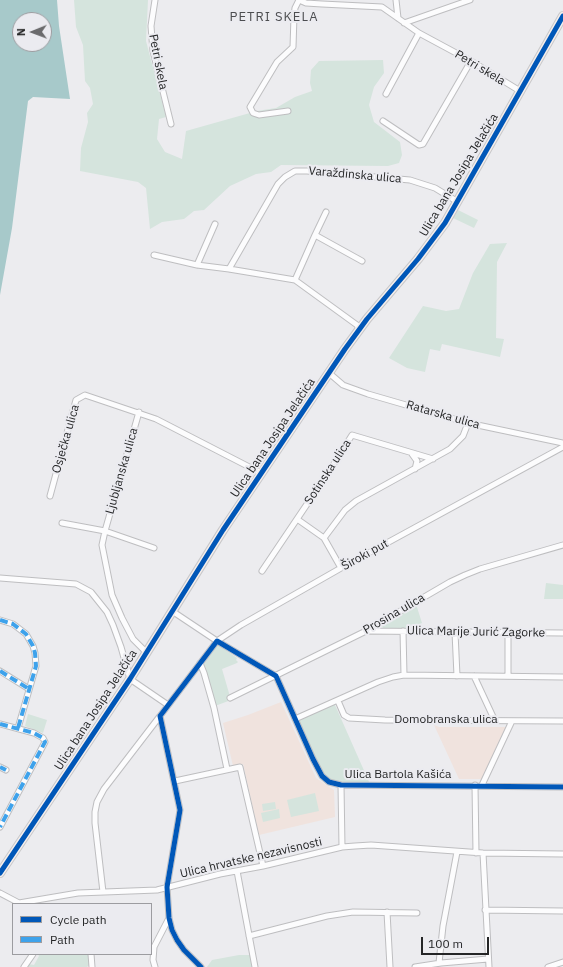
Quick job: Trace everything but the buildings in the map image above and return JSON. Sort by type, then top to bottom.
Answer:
[{"type":"main road","name":"Ulica bana Josipa Jelačića","points":[[0,874],[130,679],[223,530],[359,329],[428,247],[445,223],[563,18]]},
{"type":"street","name":"Petri skela","points":[[155,0],[151,26],[153,51],[171,124]]},
{"type":"street","name":"Petri skela","points":[[288,111],[259,115],[253,113],[250,108],[277,62],[293,47],[295,8],[299,0],[306,3],[317,4],[382,7],[419,33],[520,92]]},
{"type":"street","points":[[396,0],[398,18]]},
{"type":"street","points":[[404,23],[470,0]]},
{"type":"street","points":[[386,94],[419,33]]},
{"type":"street","points":[[383,121],[419,145],[423,144],[471,62]]},
{"type":"street","name":"Varaždinska ulica","points":[[229,269],[278,184],[284,177],[295,171],[410,180],[435,188],[458,202]]},
{"type":"street","points":[[295,280],[326,212]]},
{"type":"street","points":[[197,265],[215,224]]},
{"type":"street","points":[[315,235],[362,261]]},
{"type":"street","points":[[154,255],[197,265],[295,280],[357,325],[359,329]]},
{"type":"street","name":"Ratarska ulica","points":[[329,373],[343,385],[352,389],[468,423],[563,443]]},
{"type":"street","name":"Osječka ulica","points":[[50,496],[76,400],[85,395],[156,419],[261,474]]},
{"type":"street","name":"Ljubljanska ulica","points":[[139,412],[102,545],[112,595],[133,639],[146,652]]},
{"type":"street","points":[[324,538],[351,505],[372,491],[450,449],[463,436],[468,423]]},
{"type":"street","name":"Sotinska ulica","points":[[262,571],[352,435],[433,459]]},
{"type":"street","name":"Široki put","points":[[217,640],[341,568],[563,447]]},
{"type":"street","points":[[410,453],[417,462],[415,469]]},
{"type":"street","points":[[297,519],[324,538],[341,568]]},
{"type":"street","points":[[62,523],[105,531],[154,548]]},
{"type":"street","name":"Prosina ulica","points":[[230,698],[366,631],[465,574],[494,564],[563,545]]},
{"type":"street","name":"Ulica bana Josipa Jelačića","points":[[0,578],[76,584],[91,592],[107,612],[113,625],[130,679]]},
{"type":"street","points":[[172,611],[276,676]]},
{"type":"street","points":[[0,620],[13,624],[26,634],[35,653],[36,666],[18,728]]},
{"type":"street","name":"Ulica Marije Jurić Zagorke","points":[[366,631],[563,633]]},
{"type":"street","points":[[403,631],[404,675]]},
{"type":"street","points":[[455,632],[457,676]]},
{"type":"street","points":[[508,633],[508,676]]},
{"type":"street","points":[[103,892],[95,824],[97,802],[104,789],[217,640]]},
{"type":"street","points":[[200,663],[214,708],[227,769]]},
{"type":"street","points":[[0,671],[29,689]]},
{"type":"street","points":[[295,720],[378,682],[404,675],[563,677]]},
{"type":"street","name":"Ulica Bartola Kašića","points":[[276,676],[322,776],[329,782],[340,785],[482,785],[563,787]]},
{"type":"street","points":[[474,676],[495,720]]},
{"type":"street","points":[[130,679],[168,705]]},
{"type":"street","name":"Domobranska ulica","points":[[338,701],[344,715],[349,718],[372,720],[563,721]]},
{"type":"street","points":[[160,716],[180,810],[167,887],[169,918],[172,930],[177,940],[184,950],[201,967]]},
{"type":"street","points":[[482,785],[512,721]]},
{"type":"street","points":[[0,724],[39,735],[45,742],[0,827]]},
{"type":"street","points":[[0,767],[6,770]]},
{"type":"street","points":[[174,781],[240,767],[263,866]]},
{"type":"street","name":"Ulica Bartola Kašića","points":[[340,785],[342,847]]},
{"type":"street","points":[[475,785],[476,853]]},
{"type":"street","name":"Ulica hrvatske nezavisnosti","points":[[0,893],[19,903],[78,893],[158,890],[342,847],[370,846],[476,853],[563,854]]},
{"type":"street","points":[[439,963],[443,926],[457,852]]},
{"type":"street","points":[[483,853],[489,967]]},
{"type":"street","points":[[237,871],[255,967]]},
{"type":"street","points":[[47,898],[47,903]]},
{"type":"street","points":[[485,910],[563,911]]},
{"type":"street","points":[[249,936],[327,916],[353,912],[417,913]]},
{"type":"street","points":[[387,912],[390,967]]},
{"type":"street","points":[[155,967],[153,960],[154,947],[169,918]]},
{"type":"street","points":[[24,967],[32,955]]},
{"type":"street","points":[[91,955],[92,967]]},
{"type":"street","points":[[415,967],[439,963],[488,959]]},
{"type":"street","points":[[548,967],[563,962]]},
{"type":"shaded area","points":[[74,0],[148,0],[146,41],[166,117],[159,119],[157,139],[165,152],[182,159],[186,131],[257,111],[276,108],[295,97],[312,91],[310,83],[311,70],[319,61],[383,60],[384,73],[374,87],[369,105],[374,122],[400,142],[402,155],[399,163],[388,166],[281,165],[271,172],[256,174],[230,186],[204,210],[194,211],[184,219],[162,222],[150,229],[146,188],[138,182],[80,171],[81,148],[88,122],[87,113],[93,104],[90,88],[85,81],[83,45],[76,27]]},
{"type":"shaded area","points":[[458,210],[478,220],[474,228],[453,218]]},
{"type":"shaded area","points":[[507,243],[497,262],[496,338],[504,339],[500,357],[442,344],[440,351],[430,349],[425,372],[407,368],[389,358],[423,306],[446,311],[459,309],[473,273],[490,244]]},
{"type":"shaded area","points":[[546,583],[563,585],[563,599],[544,599]]},
{"type":"shaded area","points":[[416,604],[422,623],[418,625],[416,629],[383,629],[382,624]]},
{"type":"shaded area","points":[[217,646],[220,646],[237,658],[236,660],[238,662],[222,669],[231,700],[215,706],[203,665]]},
{"type":"shaded area","points":[[281,702],[316,778],[334,790],[335,817],[259,835],[243,764],[233,766],[223,723]]},
{"type":"shaded area","points":[[335,705],[370,784],[337,783],[329,780],[323,774],[298,721]]},
{"type":"shaded area","points":[[28,714],[47,720],[43,733],[25,726]]},
{"type":"shaded area","points":[[434,725],[439,727],[507,727],[484,779],[459,779]]},
{"type":"shaded area","points":[[315,793],[319,811],[291,817],[287,800]]},
{"type":"shaded area","points":[[275,802],[276,809],[263,811],[262,804]]},
{"type":"shaded area","points":[[279,809],[280,818],[263,822],[261,813]]},
{"type":"shaded area","points":[[88,955],[90,964],[87,967],[27,967],[29,964],[34,965],[39,956]]},
{"type":"shaded area","points":[[239,955],[250,955],[252,967],[207,967],[212,960]]},
{"type":"water","points":[[0,0],[57,0],[59,26],[70,99],[33,97],[28,101],[12,228],[0,295]]},
{"type":"marked path","points":[[0,620],[13,624],[26,634],[35,653],[36,666],[18,728]]},
{"type":"marked path","points":[[0,671],[29,689]]},
{"type":"marked path","points":[[0,724],[34,733],[43,738],[45,742],[0,827]]},
{"type":"marked path","points":[[0,767],[6,770]]},
{"type":"cycle path","points":[[0,873],[130,679],[223,530],[345,349],[367,319],[418,259],[445,223],[563,16]]},
{"type":"cycle path","points":[[201,967],[184,950],[177,940],[172,930],[169,918],[167,887],[180,810],[160,716],[217,641],[276,676],[313,759],[322,776],[329,782],[341,785],[563,787]]},
{"type":"district","name":"PETRI SKELA","points":[[274,17]]}]
